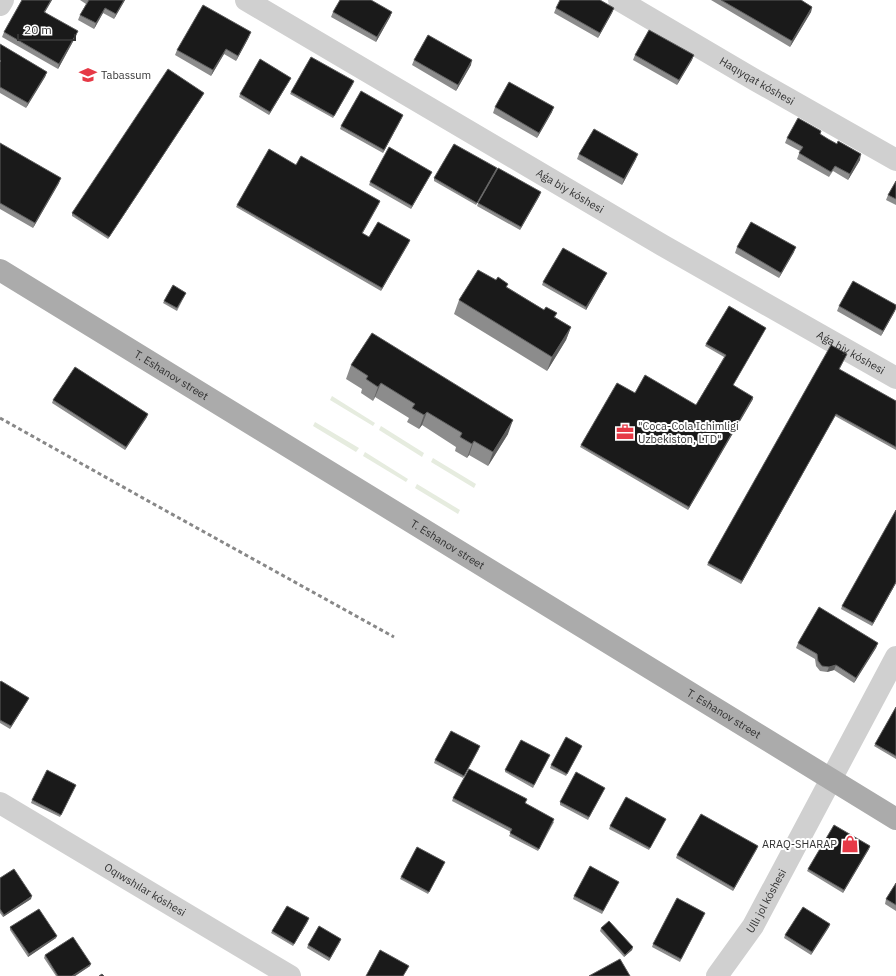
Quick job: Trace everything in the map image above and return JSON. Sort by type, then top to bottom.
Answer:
[{"type":"main road","name":"T. Eshanov street","points":[[0,270],[896,818]]},
{"type":"street","points":[[0,5],[3,0]]},
{"type":"street","name":"Aǵa biy kóshesi","points":[[246,0],[662,245],[896,378]]},
{"type":"street","name":"Haqıyqat kóshesi","points":[[619,0],[755,80],[896,160]]},
{"type":"street","name":"Ullı jol kóshesi","points":[[717,976],[753,926],[896,657]]},
{"type":"street","name":"Oqıwshılar kóshesi","points":[[0,803],[290,976]]},
{"type":"shaded area","points":[[332,396],[375,423],[373,426],[330,400]]},
{"type":"shaded area","points":[[315,422],[359,448],[356,452],[313,426]]},
{"type":"shaded area","points":[[381,426],[424,453],[422,457],[379,430]]},
{"type":"shaded area","points":[[365,452],[408,479],[406,482],[363,456]]},
{"type":"shaded area","points":[[433,458],[476,484],[474,488],[431,462]]},
{"type":"shaded area","points":[[417,484],[460,510],[458,514],[415,488]]},
{"type":"building","points":[[22,0],[51,0],[44,12],[78,31],[59,64],[4,32]]},
{"type":"building","points":[[89,0],[124,0],[116,14],[105,8],[96,23],[80,15]]},
{"type":"building","points":[[340,0],[371,0],[392,12],[377,37],[333,12]]},
{"type":"building","points":[[560,0],[600,0],[614,8],[600,33],[556,8]]},
{"type":"building","points":[[721,0],[801,0],[812,7],[792,41]]},
{"type":"building","points":[[203,5],[251,32],[238,56],[226,49],[213,70],[177,50]]},
{"type":"building","points":[[649,30],[694,55],[679,80],[635,55]]},
{"type":"building","points":[[428,35],[472,60],[458,85],[414,60]]},
{"type":"building","points":[[0,44],[47,72],[28,103],[0,87]]},
{"type":"building","points":[[311,57],[354,81],[334,116],[291,92]]},
{"type":"building","points":[[260,59],[291,78],[270,112],[240,94]]},
{"type":"building","points":[[168,69],[204,93],[109,237],[72,213]]},
{"type":"building","points":[[509,82],[554,107],[539,133],[495,107]]},
{"type":"building","points":[[361,91],[403,115],[384,150],[341,126]]},
{"type":"building","points":[[798,118],[821,131],[820,134],[828,139],[837,144],[838,141],[861,154],[850,174],[835,166],[831,172],[799,153],[803,147],[787,138]]},
{"type":"building","points":[[594,129],[638,154],[624,179],[579,154]]},
{"type":"building","points":[[0,143],[61,178],[35,223],[0,203]]},
{"type":"building","points":[[454,144],[497,168],[477,203],[434,178]]},
{"type":"building","points":[[389,147],[432,172],[412,206],[370,182]]},
{"type":"building","points":[[269,149],[296,165],[301,156],[380,201],[362,233],[369,237],[378,222],[410,240],[382,288],[237,205]]},
{"type":"building","points":[[498,168],[541,192],[521,227],[478,203]]},
{"type":"building","points":[[896,181],[896,199],[888,195]]},
{"type":"building","points":[[751,222],[796,247],[781,273],[737,247]]},
{"type":"building","points":[[563,248],[607,273],[586,307],[543,282]]},
{"type":"building","points":[[478,270],[496,280],[498,277],[508,284],[506,287],[544,310],[546,307],[557,313],[554,317],[571,327],[552,357],[459,300]]},
{"type":"building","points":[[853,281],[896,305],[896,308],[883,331],[839,306]]},
{"type":"building","points":[[173,285],[186,293],[177,308],[164,301]]},
{"type":"building","points":[[729,306],[766,328],[733,385],[753,397],[689,507],[581,445],[617,383],[635,393],[645,375],[696,405],[726,355],[706,344]]},
{"type":"building","points":[[372,333],[513,420],[493,452],[474,441],[472,444],[460,437],[462,433],[427,412],[424,415],[412,408],[415,404],[381,383],[378,387],[366,379],[368,376],[351,365]]},
{"type":"building","points":[[831,345],[847,354],[839,369],[896,401],[896,447],[836,414],[742,581],[708,563]]},
{"type":"building","points":[[75,367],[148,414],[126,447],[53,400]]},
{"type":"building","points":[[896,510],[896,582],[873,623],[842,606]]},
{"type":"building","points":[[819,607],[878,643],[856,678],[836,665],[829,667],[822,666],[818,661],[817,654],[798,643]]},
{"type":"building","points":[[1,681],[29,698],[11,726],[0,720]]},
{"type":"building","points":[[896,707],[896,756],[875,744]]},
{"type":"building","points":[[451,731],[480,746],[464,776],[435,760]]},
{"type":"building","points":[[566,737],[582,746],[567,774],[551,765]]},
{"type":"building","points":[[521,740],[550,755],[534,785],[505,770]]},
{"type":"building","points":[[469,769],[527,799],[525,803],[554,819],[539,849],[510,833],[512,829],[453,798]]},
{"type":"building","points":[[47,770],[76,785],[61,815],[32,800]]},
{"type":"building","points":[[576,772],[605,788],[589,817],[560,802]]},
{"type":"building","points":[[626,797],[666,819],[650,848],[610,826]]},
{"type":"building","points":[[701,814],[758,846],[734,888],[677,855]]},
{"type":"building","points":[[834,825],[870,846],[844,890],[808,869]]},
{"type":"building","points":[[417,847],[445,862],[429,892],[401,877]]},
{"type":"building","points":[[590,866],[619,882],[603,911],[574,896]]},
{"type":"building","points":[[14,869],[32,896],[4,915],[0,909],[0,878]]},
{"type":"building","points":[[896,883],[896,905],[886,899]]},
{"type":"building","points":[[677,898],[705,913],[681,959],[653,944]]},
{"type":"building","points":[[287,906],[309,918],[294,944],[272,931]]},
{"type":"building","points":[[803,907],[830,924],[812,952],[785,935]]},
{"type":"building","points":[[39,909],[57,936],[29,954],[10,927]]},
{"type":"building","points":[[609,921],[633,947],[625,955],[601,928]]},
{"type":"building","points":[[319,926],[341,939],[330,958],[308,945]]},
{"type":"building","points":[[73,937],[91,964],[72,976],[58,976],[45,955]]},
{"type":"building","points":[[380,950],[409,966],[403,976],[366,976]]},
{"type":"building","points":[[620,959],[630,976],[589,976]]},
{"type":"railway","points":[[0,418],[394,637]]},
{"type":"place","name":"Tabassum","points":[[88,75]]},
{"type":"place","name":"\"Coca-Cola Ichimligi Uzbekiston, LTD\"","points":[[625,432]]},
{"type":"place","name":"ARAQ-SHARAP","points":[[850,844]]}]
